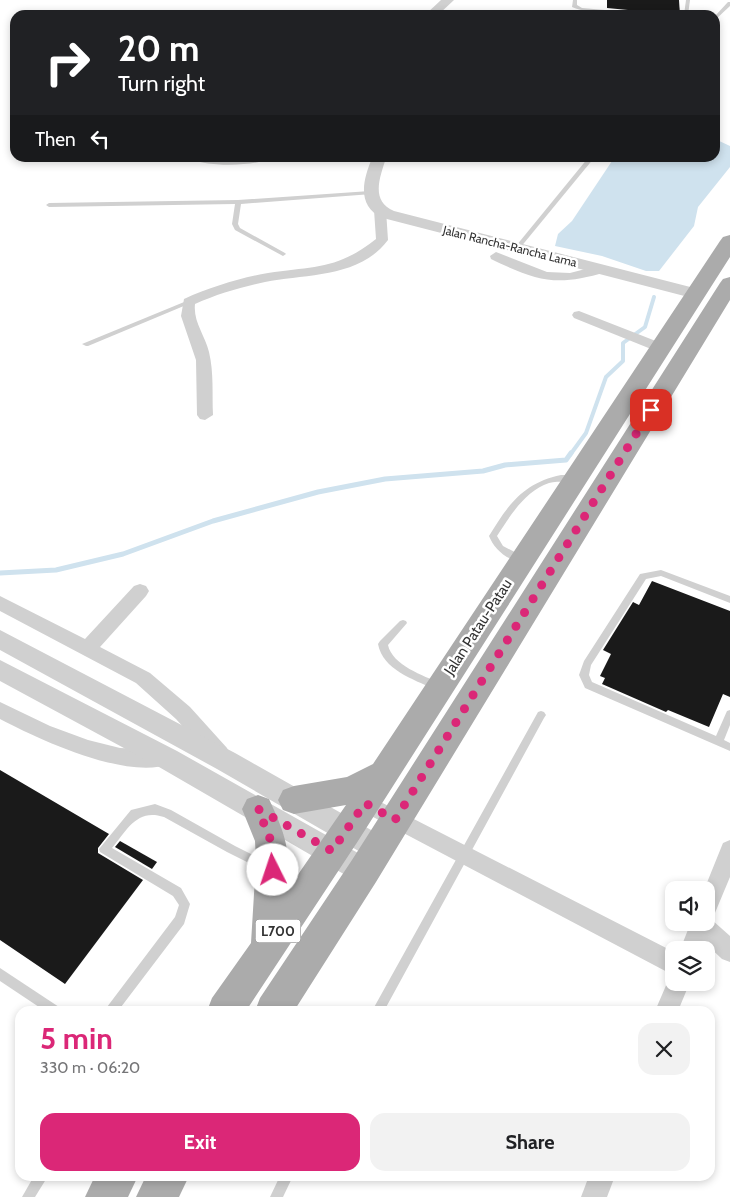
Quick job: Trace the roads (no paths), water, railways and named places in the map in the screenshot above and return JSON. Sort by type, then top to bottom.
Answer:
[{"type":"main road","name":"Jalan Patau-Patau","points":[[228,1006],[365,803],[730,241]]},
{"type":"main road","name":"Jalan Patau-Patau","points":[[275,1006],[371,860],[730,283]]},
{"type":"main road","points":[[294,800],[325,797],[360,788],[384,772]]},
{"type":"main road","points":[[258,809],[271,841],[273,870],[268,946]]},
{"type":"main road","points":[[105,1197],[115,1181]]},
{"type":"main road","points":[[156,1197],[166,1181]]},
{"type":"street","points":[[437,10],[448,0]]},
{"type":"street","points":[[205,415],[202,352],[191,329],[186,312],[189,302],[206,294],[257,280],[321,273],[346,264],[368,253],[382,240],[380,210],[370,193],[371,180],[378,162]]},
{"type":"street","name":"Jalan Rancha-Rancha Lama","points":[[380,210],[404,220],[518,247],[696,294]]},
{"type":"street","points":[[496,256],[528,271],[560,279],[577,277],[600,269]]},
{"type":"street","points":[[579,315],[661,348]]},
{"type":"street","points":[[88,648],[106,626],[140,591]]},
{"type":"street","points":[[0,603],[144,678],[183,713],[226,761]]},
{"type":"street","points":[[0,639],[226,761],[294,800],[340,841]]},
{"type":"street","points":[[0,670],[258,809],[340,841],[371,860]]},
{"type":"street","points":[[0,710],[45,734],[90,748],[120,756],[168,759]]},
{"type":"street","points":[[365,803],[665,959]]},
{"type":"street","points":[[715,889],[730,850]]},
{"type":"street","points":[[713,931],[730,951]]},
{"type":"street","points":[[669,1006],[675,991]]},
{"type":"street","points":[[594,1197],[600,1181]]},
{"type":"lane","points":[[574,0],[574,6],[593,10]]},
{"type":"lane","points":[[720,14],[730,3]]},
{"type":"lane","points":[[518,247],[588,162]]},
{"type":"lane","points":[[49,205],[238,202],[370,193]]},
{"type":"lane","points":[[238,202],[235,224],[237,229],[283,254]]},
{"type":"lane","points":[[86,344],[189,302]]},
{"type":"lane","points":[[522,560],[500,549],[493,536],[531,488],[552,478],[576,478]]},
{"type":"lane","points":[[730,600],[661,574],[643,576],[587,664],[584,675],[588,685],[730,748]]},
{"type":"lane","points":[[403,624],[383,644],[385,654],[394,663],[439,687]]},
{"type":"lane","points":[[718,742],[730,714]]},
{"type":"lane","points":[[381,1006],[541,715]]},
{"type":"lane","points":[[115,1006],[180,920],[185,904],[176,892],[104,848],[135,813],[155,809],[167,812],[230,849],[273,870]]},
{"type":"lane","points":[[0,974],[48,1006]]},
{"type":"lane","points":[[28,1197],[39,1181]]},
{"type":"lane","points":[[276,1197],[284,1181]]},
{"type":"water","points":[[720,141],[730,146],[730,167],[698,207],[694,226],[659,271],[646,271],[602,256],[555,246],[558,234],[572,221],[611,162],[720,162]]},
{"type":"waterway","points":[[570,455],[586,433],[606,377],[623,361],[623,343],[645,327],[654,297]]},
{"type":"waterway","points":[[0,573],[56,570],[123,554],[213,521],[318,492],[385,479],[483,471],[505,465],[566,460],[571,453]]}]
